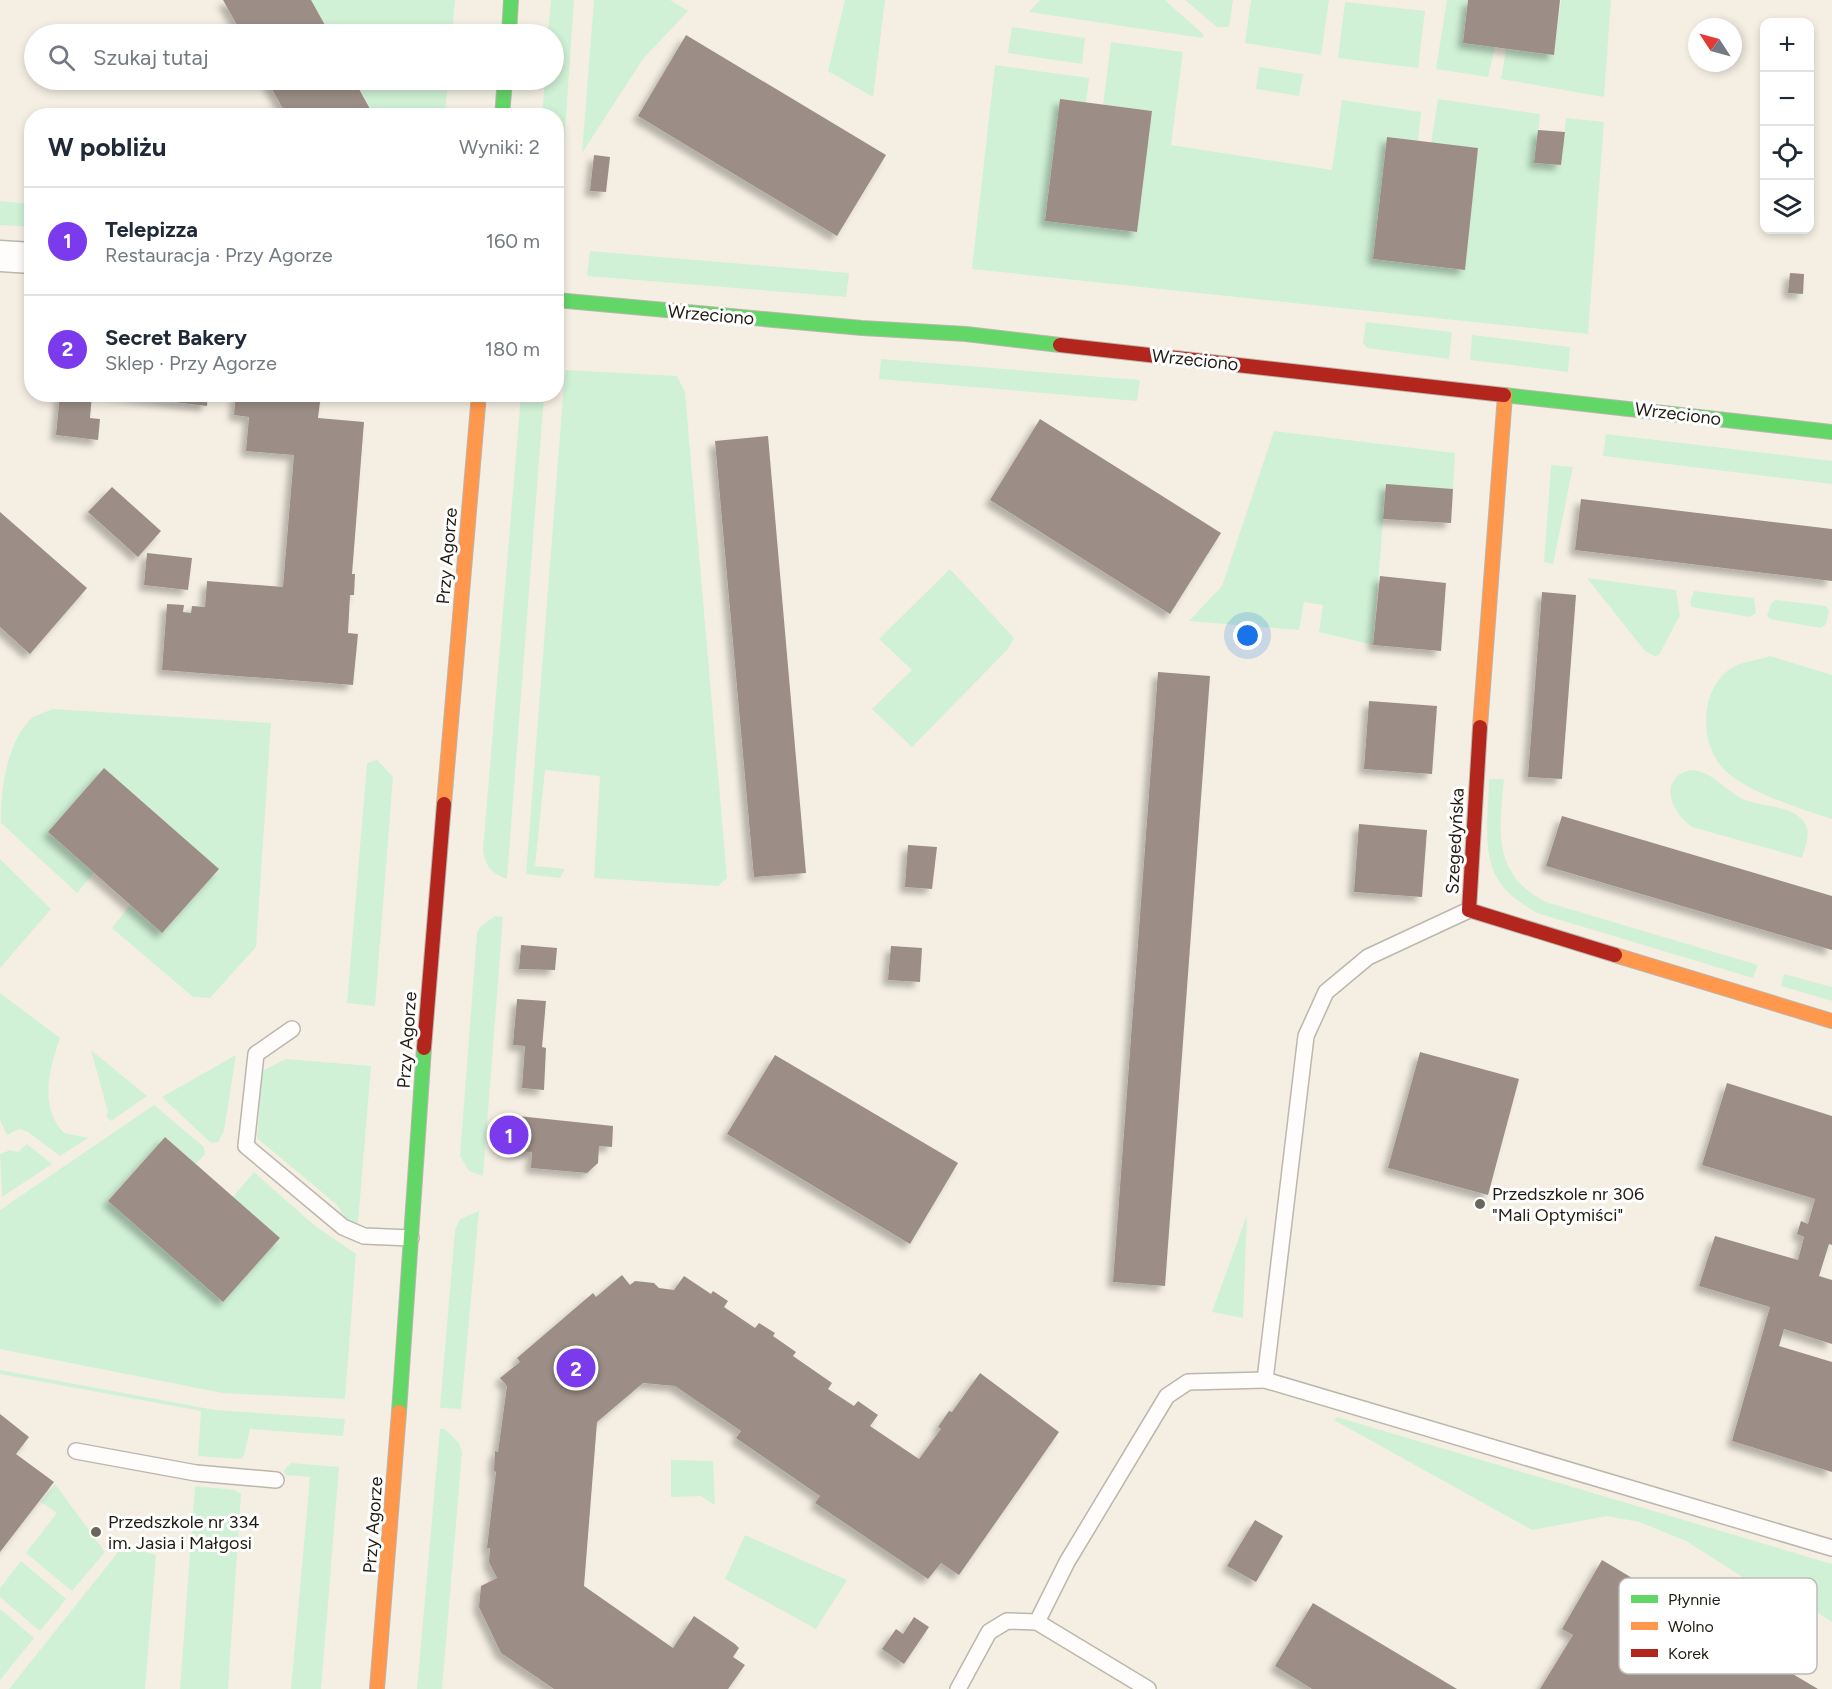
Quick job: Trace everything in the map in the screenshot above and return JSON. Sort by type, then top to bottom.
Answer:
[{"type":"street","points":[[510,24],[511,0]]},
{"type":"street","points":[[503,108],[504,90]]},
{"type":"street","points":[[0,256],[24,258]]},
{"type":"street","name":"Wrzeciono","points":[[564,301],[862,328],[966,334],[1832,432]]},
{"type":"street","name":"Szegedyńska","points":[[1505,394],[1482,683],[1469,910],[1832,1021]]},
{"type":"street","name":"Przy Agorze","points":[[377,1689],[390,1544],[449,733],[478,402]]},
{"type":"lane","points":[[1265,1380],[1306,1036],[1326,992],[1368,957],[1469,910]]},
{"type":"lane","points":[[292,1029],[256,1054],[246,1146],[343,1227],[364,1236],[411,1238]]},
{"type":"lane","points":[[1037,1622],[1067,1562],[1167,1396],[1188,1382],[1265,1380],[1832,1548]]},
{"type":"lane","points":[[76,1451],[196,1473],[276,1480]]},
{"type":"lane","points":[[958,1689],[989,1632],[1007,1621],[1037,1622],[1148,1689]]},
{"type":"green space","points":[[311,0],[455,0],[453,24],[324,24]]},
{"type":"green space","points":[[551,0],[574,0],[564,147],[564,108],[543,108],[544,90],[564,90],[564,24],[549,24]]},
{"type":"green space","points":[[594,0],[670,0],[688,11],[643,59],[582,153]]},
{"type":"green space","points":[[845,0],[885,0],[873,97],[828,71]]},
{"type":"green space","points":[[1040,0],[1165,0],[1204,35],[1202,38],[1029,12]]},
{"type":"green space","points":[[1185,0],[1233,0],[1229,27],[1217,27]]},
{"type":"green space","points":[[1251,0],[1329,0],[1321,55],[1245,43]]},
{"type":"green space","points":[[1447,0],[1468,0],[1463,43],[1495,47],[1488,77],[1436,69]]},
{"type":"green space","points":[[1561,0],[1611,0],[1604,97],[1501,79],[1506,49],[1554,54]]},
{"type":"green space","points":[[1345,2],[1425,11],[1418,68],[1338,58]]},
{"type":"green space","points":[[1012,27],[1085,38],[1082,64],[1008,53]]},
{"type":"green space","points":[[1111,42],[1183,52],[1171,145],[1332,170],[1342,100],[1421,112],[1418,141],[1373,259],[1465,270],[1478,148],[1431,143],[1438,99],[1540,114],[1535,163],[1561,165],[1566,118],[1604,122],[1588,334],[972,269],[995,65],[1089,78],[1086,103],[1060,100],[1045,221],[1137,232],[1152,111],[1103,105]]},
{"type":"green space","points":[[1259,67],[1303,74],[1299,96],[1256,89]]},
{"type":"green space","points":[[360,90],[447,90],[446,108],[370,108]]},
{"type":"green space","points":[[0,201],[24,203],[24,227],[0,225]]},
{"type":"green space","points":[[590,251],[849,273],[846,297],[587,276]]},
{"type":"green space","points":[[1366,322],[1452,332],[1449,359],[1367,348],[1363,343]]},
{"type":"green space","points":[[1472,335],[1570,347],[1568,372],[1470,360]]},
{"type":"green space","points":[[881,359],[1140,380],[1137,401],[879,379]]},
{"type":"green space","points":[[565,370],[677,376],[685,392],[727,878],[718,886],[594,878],[600,776],[545,770],[535,866],[565,869],[560,878],[526,874]]},
{"type":"green space","points":[[520,402],[543,402],[507,879],[490,869],[485,861],[483,850]]},
{"type":"green space","points":[[1274,431],[1455,453],[1453,489],[1386,485],[1373,645],[1319,632],[1323,605],[1304,602],[1299,630],[1189,621],[1222,586]]},
{"type":"green space","points":[[1606,434],[1832,461],[1832,484],[1603,456]]},
{"type":"green space","points":[[1551,465],[1573,467],[1553,564],[1544,562]]},
{"type":"green space","points":[[950,569],[1014,638],[1008,649],[912,747],[872,709],[912,670],[879,639]]},
{"type":"green space","points":[[1587,578],[1676,590],[1680,615],[1659,655],[1655,656],[1645,651]]},
{"type":"green space","points":[[1694,591],[1754,598],[1756,613],[1750,617],[1692,607],[1690,603]]},
{"type":"green space","points":[[1775,600],[1826,606],[1829,611],[1826,624],[1821,628],[1770,619],[1767,616]]},
{"type":"green space","points":[[1770,656],[1832,675],[1832,819],[1779,801],[1753,789],[1730,775],[1712,752],[1706,722],[1707,706],[1719,679],[1734,667]]},
{"type":"green space","points":[[53,709],[271,723],[256,947],[210,998],[193,997],[112,928],[130,905],[162,933],[219,869],[104,768],[48,832],[94,873],[77,893],[1,823],[4,782],[16,739],[32,718]]},
{"type":"green space","points":[[377,760],[393,777],[375,1006],[347,1003],[367,763]]},
{"type":"green space","points":[[1690,770],[1705,773],[1743,799],[1784,809],[1798,816],[1804,822],[1807,831],[1802,858],[1692,827],[1678,813],[1671,797],[1673,781],[1680,774]]},
{"type":"green space","points":[[1489,779],[1504,779],[1501,817],[1503,850],[1508,865],[1528,891],[1546,902],[1758,965],[1753,978],[1537,913],[1517,900],[1501,884],[1490,861],[1487,833]]},
{"type":"green space","points":[[0,859],[51,909],[0,968]]},
{"type":"green space","points":[[495,916],[503,917],[483,1176],[469,1171],[460,1156],[477,933],[480,927]]},
{"type":"green space","points":[[1784,974],[1832,987],[1832,1001],[1781,986]]},
{"type":"green space","points":[[0,993],[60,1038],[52,1062],[48,1087],[51,1112],[64,1133],[88,1138],[60,1156],[28,1132],[19,1129],[7,1135],[0,1120]]},
{"type":"green space","points":[[91,1050],[147,1096],[111,1121],[106,1116],[108,1112]]},
{"type":"green space","points":[[236,1055],[224,1131],[218,1142],[211,1143],[162,1097]]},
{"type":"green space","points":[[286,1059],[371,1066],[358,1223],[348,1221],[336,1204],[257,1138],[262,1071]]},
{"type":"green space","points":[[154,1105],[204,1147],[205,1154],[196,1164],[165,1137],[108,1201],[223,1302],[280,1238],[233,1197],[254,1172],[314,1225],[356,1254],[345,1399],[222,1393],[0,1349],[0,1210]]},
{"type":"green space","points":[[27,1144],[52,1164],[2,1197],[0,1154],[10,1150],[18,1152]]},
{"type":"green space","points":[[479,1211],[461,1409],[440,1408],[455,1230],[460,1219]]},
{"type":"green space","points":[[1247,1215],[1243,1318],[1212,1312]]},
{"type":"green space","points":[[0,1370],[215,1410],[345,1419],[343,1436],[250,1429],[244,1455],[240,1459],[198,1456],[201,1411],[0,1374]]},
{"type":"green space","points":[[1337,1417],[1832,1564],[1832,1622],[1817,1612],[1817,1578],[1744,1578],[1686,1541],[1639,1522],[1607,1516],[1532,1530],[1334,1420]]},
{"type":"green space","points":[[440,1429],[445,1429],[459,1443],[462,1452],[442,1689],[417,1689]]},
{"type":"green space","points":[[671,1460],[713,1461],[715,1505],[701,1496],[671,1497]]},
{"type":"green space","points":[[291,1463],[339,1467],[321,1689],[291,1689],[310,1477],[285,1475],[284,1470]]},
{"type":"green space","points":[[55,1484],[105,1552],[72,1591],[26,1553],[57,1513],[41,1502]]},
{"type":"green space","points":[[195,1486],[234,1490],[241,1494],[228,1689],[180,1689]]},
{"type":"green space","points":[[745,1535],[847,1580],[816,1629],[725,1579]]},
{"type":"green space","points":[[123,1546],[156,1555],[145,1689],[9,1689]]},
{"type":"green space","points":[[21,1561],[66,1599],[40,1631],[0,1597],[0,1588]]},
{"type":"green space","points":[[0,1609],[34,1638],[0,1680]]},
{"type":"building","points":[[223,0],[311,0],[324,24],[236,24]]},
{"type":"building","points":[[1468,0],[1560,0],[1554,55],[1463,43]]},
{"type":"building","points":[[686,35],[886,155],[837,236],[638,116]]},
{"type":"building","points":[[273,90],[360,90],[370,108],[283,108]]},
{"type":"building","points":[[1060,99],[1152,111],[1137,232],[1045,221]]},
{"type":"building","points":[[1538,130],[1565,132],[1561,165],[1534,163]]},
{"type":"building","points":[[1387,137],[1478,148],[1465,270],[1373,259]]},
{"type":"building","points":[[594,155],[610,157],[606,192],[590,191]]},
{"type":"building","points":[[1790,273],[1804,274],[1803,294],[1788,293]]},
{"type":"building","points":[[59,402],[91,402],[90,418],[100,419],[98,440],[56,435]]},
{"type":"building","points":[[174,402],[207,402],[207,406]]},
{"type":"building","points":[[235,402],[320,402],[318,418],[364,422],[352,574],[355,574],[354,595],[350,595],[348,633],[358,634],[353,685],[162,670],[167,604],[184,605],[183,612],[191,613],[192,606],[205,607],[207,581],[283,587],[294,455],[246,451],[249,417],[234,415]]},
{"type":"building","points":[[1040,419],[1221,533],[1170,614],[990,500]]},
{"type":"building","points":[[768,436],[806,873],[754,877],[715,441]]},
{"type":"building","points":[[1386,484],[1453,489],[1451,523],[1383,519]]},
{"type":"building","points":[[112,487],[161,531],[138,557],[88,512]]},
{"type":"building","points":[[1581,499],[1832,529],[1832,581],[1575,550]]},
{"type":"building","points":[[0,512],[87,588],[30,654],[0,627]]},
{"type":"building","points":[[147,553],[192,558],[188,590],[144,585]]},
{"type":"building","points":[[1380,576],[1446,583],[1441,651],[1373,645]]},
{"type":"building","points":[[1542,592],[1576,595],[1562,779],[1528,777]]},
{"type":"building","points":[[1158,672],[1210,676],[1165,1286],[1113,1282]]},
{"type":"building","points":[[1369,701],[1437,706],[1432,774],[1364,769]]},
{"type":"building","points":[[104,768],[219,869],[162,933],[48,832]]},
{"type":"building","points":[[1562,816],[1832,896],[1832,950],[1546,866]]},
{"type":"building","points":[[1359,824],[1427,830],[1422,897],[1354,892]]},
{"type":"building","points":[[908,845],[937,847],[932,889],[905,887]]},
{"type":"building","points":[[521,945],[557,948],[555,970],[519,969]]},
{"type":"building","points":[[891,946],[922,948],[920,982],[888,980]]},
{"type":"building","points":[[517,999],[546,1001],[542,1047],[546,1048],[544,1090],[522,1088],[525,1046],[513,1045]]},
{"type":"building","points":[[1420,1052],[1519,1079],[1488,1195],[1388,1168]]},
{"type":"building","points":[[775,1055],[958,1163],[910,1244],[727,1134]]},
{"type":"building","points":[[1727,1083],[1832,1116],[1832,1245],[1829,1244],[1819,1276],[1832,1280],[1832,1344],[1784,1329],[1779,1346],[1832,1362],[1832,1472],[1732,1441],[1770,1307],[1699,1286],[1715,1236],[1798,1260],[1804,1237],[1797,1234],[1801,1221],[1808,1224],[1815,1199],[1702,1165]]},
{"type":"building","points":[[518,1116],[613,1126],[612,1147],[599,1146],[598,1163],[587,1173],[531,1168],[532,1152],[516,1151]]},
{"type":"building","points":[[165,1137],[280,1238],[223,1302],[108,1201]]},
{"type":"building","points":[[622,1275],[630,1285],[635,1281],[654,1283],[659,1288],[674,1290],[684,1276],[711,1294],[713,1291],[728,1301],[724,1307],[755,1328],[759,1323],[775,1333],[773,1336],[796,1352],[793,1356],[832,1383],[828,1389],[854,1406],[858,1401],[878,1415],[870,1426],[919,1459],[941,1429],[938,1427],[949,1411],[952,1412],[980,1373],[1059,1432],[959,1575],[941,1563],[928,1579],[815,1503],[820,1496],[736,1438],[741,1431],[675,1386],[643,1383],[597,1422],[584,1586],[673,1648],[694,1616],[735,1644],[739,1648],[733,1657],[745,1665],[728,1689],[554,1689],[501,1653],[479,1607],[481,1586],[497,1578],[489,1562],[490,1548],[487,1548],[496,1472],[494,1471],[495,1451],[498,1452],[507,1386],[500,1378],[520,1362],[517,1358],[593,1293],[596,1297]]},
{"type":"building","points":[[0,1414],[29,1437],[16,1454],[54,1482],[0,1552]]},
{"type":"building","points":[[1255,1520],[1283,1536],[1256,1582],[1227,1566]]},
{"type":"building","points":[[1602,1560],[1632,1578],[1619,1578],[1619,1674],[1793,1674],[1818,1689],[1540,1689],[1573,1635],[1562,1629]]},
{"type":"building","points":[[1313,1603],[1457,1689],[1312,1689],[1275,1666]]},
{"type":"building","points":[[914,1617],[929,1627],[904,1664],[882,1649],[896,1629],[903,1634]]},
{"type":"traffic: fast","points":[[510,24],[511,0]]},
{"type":"traffic: fast","points":[[503,108],[504,90]]},
{"type":"traffic: fast","points":[[564,301],[862,328],[966,334],[1060,345]]},
{"type":"traffic: fast","points":[[1504,395],[1832,432]]},
{"type":"traffic: fast","points":[[399,1412],[424,1048]]},
{"type":"traffic: slow","points":[[1480,727],[1505,395]]},
{"type":"traffic: slow","points":[[444,804],[478,402]]},
{"type":"traffic: slow","points":[[1615,955],[1832,1021]]},
{"type":"traffic: slow","points":[[377,1689],[399,1412]]},
{"type":"traffic: jam","points":[[1060,345],[1504,395]]},
{"type":"traffic: jam","points":[[1480,727],[1469,910],[1615,955]]},
{"type":"traffic: jam","points":[[424,1048],[444,804]]},
{"type":"place","name":"Telepizza","points":[[509,1135]]},
{"type":"place","name":"Przedszkole nr 306 \"Mali Optymiści\"","points":[[1480,1204]]},
{"type":"place","name":"Secret Bakery","points":[[576,1368]]},
{"type":"place","name":"Przedszkole nr 334 im. Jasia i Małgosi","points":[[96,1532]]}]
